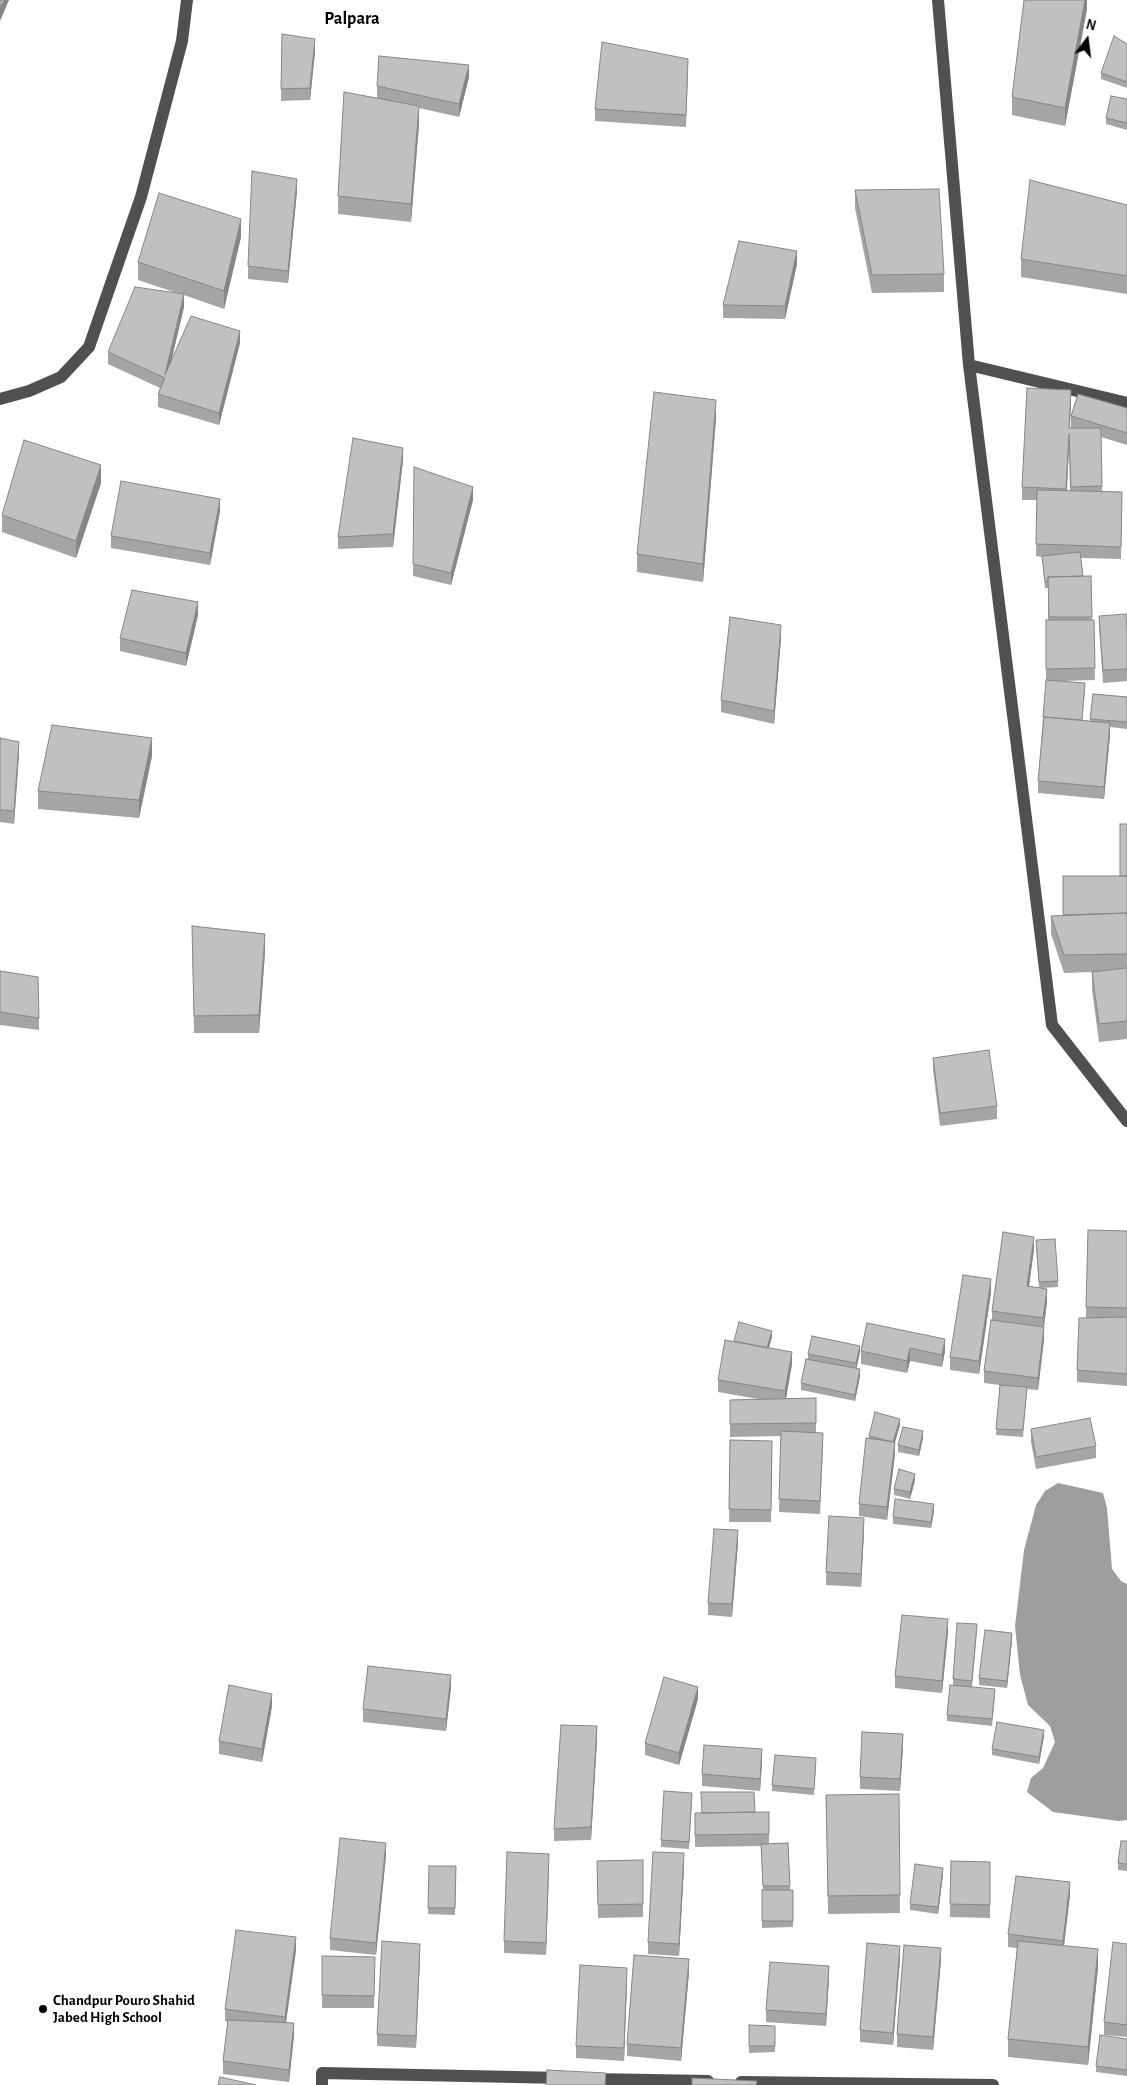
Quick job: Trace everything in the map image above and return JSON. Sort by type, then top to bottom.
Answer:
[{"type":"street","points":[[0,399],[29,391],[61,378],[88,347],[141,197],[182,42],[187,0]]},
{"type":"street","points":[[938,0],[969,365],[1052,1025],[1127,1121]]},
{"type":"street","points":[[969,365],[1127,404]]},
{"type":"street","points":[[322,2085],[322,2073],[724,2082],[994,2085]]},
{"type":"shaded area","points":[[1058,1483],[1103,1493],[1107,1508],[1112,1569],[1121,1581],[1127,1584],[1127,1820],[1118,1821],[1053,1812],[1027,1792],[1031,1778],[1043,1768],[1055,1742],[1050,1726],[1028,1705],[1020,1675],[1015,1626],[1024,1550],[1036,1505],[1045,1491]]},
{"type":"building","points":[[0,0],[4,0],[0,8]]},
{"type":"building","points":[[1024,0],[1085,0],[1065,108],[1012,97]]},
{"type":"building","points":[[282,34],[315,39],[310,88],[281,89]]},
{"type":"building","points":[[1114,36],[1127,44],[1127,82],[1101,73]]},
{"type":"building","points":[[602,42],[688,59],[686,115],[595,109]]},
{"type":"building","points":[[379,56],[469,65],[459,104],[377,86]]},
{"type":"building","points":[[344,92],[419,106],[411,204],[338,196]]},
{"type":"building","points":[[1111,96],[1127,99],[1127,123],[1106,118]]},
{"type":"building","points":[[252,171],[297,179],[288,271],[248,266]]},
{"type":"building","points":[[1030,180],[1127,205],[1127,276],[1021,259]]},
{"type":"building","points":[[939,189],[944,274],[872,275],[855,190]]},
{"type":"building","points":[[159,193],[241,219],[224,291],[138,262]]},
{"type":"building","points":[[739,241],[797,251],[785,306],[723,305]]},
{"type":"building","points":[[135,287],[184,294],[165,375],[191,316],[240,331],[219,413],[158,394],[165,378],[108,352]]},
{"type":"building","points":[[1027,388],[1071,390],[1069,428],[1101,428],[1102,486],[1071,487],[1069,434],[1066,489],[1022,487]]},
{"type":"building","points":[[654,392],[716,400],[703,564],[637,554]]},
{"type":"building","points":[[1078,394],[1127,408],[1127,433],[1071,416]]},
{"type":"building","points":[[353,438],[403,448],[393,534],[338,537]]},
{"type":"building","points":[[24,440],[101,465],[76,541],[2,515]]},
{"type":"building","points":[[414,467],[473,487],[451,573],[413,564]]},
{"type":"building","points":[[121,481],[220,499],[210,553],[111,536]]},
{"type":"building","points":[[1037,490],[1122,492],[1121,547],[1036,544]]},
{"type":"building","points":[[1080,552],[1083,576],[1048,577],[1048,581],[1045,582],[1042,556]]},
{"type":"building","points":[[1091,576],[1092,617],[1049,617],[1048,577]]},
{"type":"building","points":[[132,590],[198,602],[186,653],[120,638]]},
{"type":"building","points":[[1126,614],[1127,669],[1103,670],[1099,616]]},
{"type":"building","points":[[730,617],[781,625],[774,711],[721,700]]},
{"type":"building","points":[[1046,620],[1094,620],[1095,668],[1046,669]]},
{"type":"building","points":[[1046,680],[1085,683],[1082,720],[1043,717]]},
{"type":"building","points":[[1093,694],[1127,697],[1127,722],[1090,719]]},
{"type":"building","points":[[1044,717],[1110,723],[1104,787],[1038,781]]},
{"type":"building","points":[[52,725],[152,738],[139,800],[38,791]]},
{"type":"building","points":[[0,738],[19,742],[14,811],[0,810]]},
{"type":"building","points":[[1120,824],[1127,824],[1127,876],[1120,876]]},
{"type":"building","points":[[1063,876],[1127,876],[1127,913],[1063,915]]},
{"type":"building","points":[[1127,913],[1127,954],[1064,955],[1051,916]]},
{"type":"building","points":[[192,926],[265,934],[259,1015],[194,1016]]},
{"type":"building","points":[[1127,968],[1127,1021],[1099,1024],[1092,972]]},
{"type":"building","points":[[0,971],[38,977],[39,1018],[0,1012]]},
{"type":"building","points":[[989,1050],[997,1106],[940,1113],[933,1058]]},
{"type":"building","points":[[1088,1230],[1127,1231],[1127,1308],[1086,1307]]},
{"type":"building","points":[[1003,1232],[1034,1237],[1027,1286],[1047,1289],[1043,1318],[992,1311]]},
{"type":"building","points":[[1055,1239],[1058,1281],[1039,1282],[1036,1240]]},
{"type":"building","points":[[963,1275],[991,1279],[979,1361],[950,1357]]},
{"type":"building","points":[[1127,1317],[1127,1374],[1077,1370],[1079,1318]]},
{"type":"building","points":[[991,1320],[1044,1327],[1038,1378],[984,1371]]},
{"type":"building","points":[[739,1322],[772,1331],[767,1348],[734,1341]]},
{"type":"building","points":[[867,1323],[945,1339],[942,1355],[910,1348],[907,1361],[861,1351]]},
{"type":"building","points":[[812,1336],[860,1346],[856,1363],[808,1354]]},
{"type":"building","points":[[725,1340],[792,1352],[785,1391],[718,1380]]},
{"type":"building","points":[[806,1359],[860,1369],[855,1395],[801,1383]]},
{"type":"building","points":[[1000,1385],[1027,1387],[1023,1430],[996,1429]]},
{"type":"building","points":[[816,1398],[816,1423],[730,1424],[730,1400]]},
{"type":"building","points":[[875,1412],[900,1419],[893,1442],[869,1436]]},
{"type":"building","points":[[1090,1418],[1096,1446],[1036,1457],[1031,1429]]},
{"type":"building","points":[[903,1427],[923,1431],[919,1450],[898,1445]]},
{"type":"building","points":[[781,1431],[823,1433],[820,1501],[779,1499]]},
{"type":"building","points":[[866,1438],[895,1442],[887,1507],[859,1504]]},
{"type":"building","points":[[730,1440],[772,1441],[771,1510],[729,1509]]},
{"type":"building","points":[[899,1469],[915,1474],[910,1492],[894,1489]]},
{"type":"building","points":[[895,1499],[934,1504],[931,1522],[893,1517]]},
{"type":"building","points":[[829,1516],[864,1518],[861,1574],[826,1572]]},
{"type":"building","points":[[714,1529],[738,1530],[732,1604],[708,1603]]},
{"type":"building","points":[[902,1615],[948,1619],[942,1681],[895,1676]]},
{"type":"building","points":[[957,1623],[977,1624],[972,1681],[953,1679]]},
{"type":"building","points":[[985,1630],[1012,1633],[1007,1681],[979,1678]]},
{"type":"building","points":[[368,1666],[451,1675],[446,1719],[363,1709]]},
{"type":"building","points":[[664,1677],[698,1687],[679,1753],[645,1743]]},
{"type":"building","points":[[229,1685],[272,1694],[262,1749],[219,1741]]},
{"type":"building","points":[[950,1685],[995,1689],[992,1719],[947,1715]]},
{"type":"building","points":[[997,1722],[1044,1730],[1039,1757],[992,1749]]},
{"type":"building","points":[[561,1725],[597,1726],[591,1827],[554,1829]]},
{"type":"building","points":[[862,1732],[903,1734],[900,1779],[860,1777]]},
{"type":"building","points":[[704,1745],[762,1749],[760,1779],[702,1774]]},
{"type":"building","points":[[775,1755],[816,1758],[814,1789],[772,1785]]},
{"type":"building","points":[[664,1791],[692,1793],[689,1842],[661,1840]]},
{"type":"building","points":[[701,1792],[754,1792],[755,1812],[702,1813]]},
{"type":"building","points":[[899,1794],[900,1895],[828,1896],[826,1795]]},
{"type":"building","points":[[769,1812],[769,1834],[695,1835],[695,1813]]},
{"type":"building","points":[[340,1838],[386,1843],[376,1943],[330,1938]]},
{"type":"building","points":[[1121,1841],[1127,1841],[1127,1864],[1118,1863]]},
{"type":"building","points":[[788,1843],[790,1886],[763,1886],[761,1844]]},
{"type":"building","points":[[507,1852],[549,1854],[546,1943],[504,1941]]},
{"type":"building","points":[[653,1852],[684,1853],[679,1944],[648,1942]]},
{"type":"building","points":[[643,1860],[643,1904],[598,1905],[597,1861]]},
{"type":"building","points":[[951,1861],[990,1862],[990,1905],[950,1904]]},
{"type":"building","points":[[915,1864],[943,1868],[938,1907],[910,1904]]},
{"type":"building","points":[[429,1866],[456,1866],[455,1908],[428,1908]]},
{"type":"building","points":[[1016,1876],[1070,1882],[1063,1941],[1008,1934]]},
{"type":"building","points":[[762,1890],[793,1890],[793,1921],[762,1921]]},
{"type":"building","points":[[236,1930],[296,1937],[285,2017],[225,2009]]},
{"type":"building","points":[[382,1941],[420,1944],[416,2036],[377,2034]]},
{"type":"building","points":[[1018,1941],[1098,1949],[1088,2047],[1008,2039]]},
{"type":"building","points":[[1113,1942],[1127,1944],[1127,2025],[1104,2022]]},
{"type":"building","points":[[867,1943],[900,1946],[893,2033],[860,2030]]},
{"type":"building","points":[[904,1945],[941,1948],[933,2037],[897,2034]]},
{"type":"building","points":[[634,1955],[689,1959],[681,2048],[627,2044]]},
{"type":"building","points":[[322,1956],[375,1957],[374,1996],[322,1995]]},
{"type":"building","points":[[770,1962],[829,1966],[826,2014],[766,2010]]},
{"type":"building","points":[[580,1965],[627,1968],[624,2048],[576,2046]]},
{"type":"building","points":[[228,2020],[294,2023],[289,2070],[223,2061]]},
{"type":"building","points":[[749,2025],[775,2026],[775,2046],[749,2046]]},
{"type":"building","points":[[1100,2035],[1127,2039],[1127,2070],[1096,2066]]},
{"type":"building","points":[[547,2070],[606,2073],[605,2085],[546,2085]]},
{"type":"building","points":[[220,2077],[256,2085],[218,2085]]},
{"type":"building","points":[[692,2078],[757,2081],[756,2085],[692,2085]]},
{"type":"place","name":"Chandpur Pouro Shahid Jabed High School","points":[[43,2009]]},
{"type":"district","name":"Palpara","points":[[352,19]]}]
